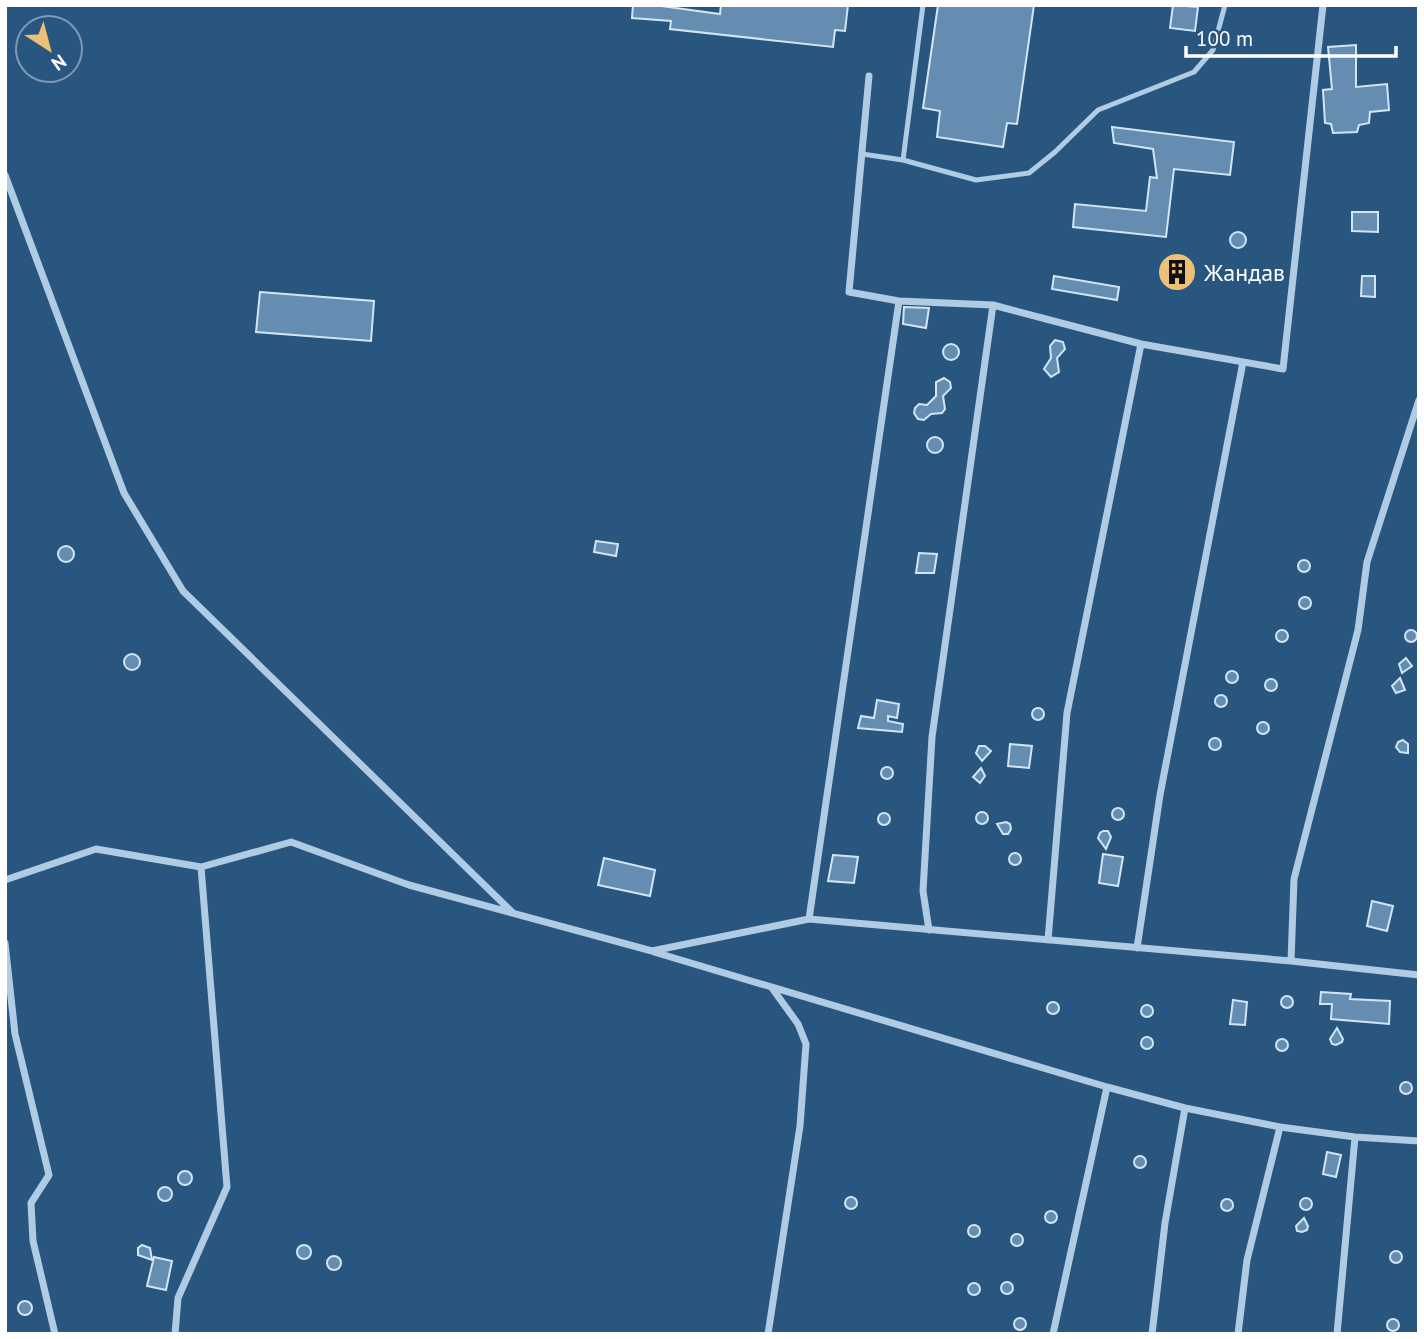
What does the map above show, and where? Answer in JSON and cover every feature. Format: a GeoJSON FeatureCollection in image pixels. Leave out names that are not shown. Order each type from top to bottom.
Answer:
{"type":"FeatureCollection","features":[{"type":"Feature","properties":{"kind":"street"},"geometry":{"type":"LineString","coordinates":[[869,76],[849,292],[900,300],[993,305],[1141,344],[1283,369],[1323,5]]}},
{"type":"Feature","properties":{"kind":"street"},"geometry":{"type":"LineString","coordinates":[[5,176],[124,493],[183,591],[514,914]]}},
{"type":"Feature","properties":{"kind":"street"},"geometry":{"type":"LineString","coordinates":[[809,919],[900,300]]}},
{"type":"Feature","properties":{"kind":"street"},"geometry":{"type":"LineString","coordinates":[[929,930],[923,891],[933,737],[993,305]]}},
{"type":"Feature","properties":{"kind":"street"},"geometry":{"type":"LineString","coordinates":[[1048,940],[1068,713],[1141,344]]}},
{"type":"Feature","properties":{"kind":"street"},"geometry":{"type":"LineString","coordinates":[[1137,948],[1160,795],[1243,362]]}},
{"type":"Feature","properties":{"kind":"street"},"geometry":{"type":"LineString","coordinates":[[1292,961],[1294,879],[1358,630],[1367,562],[1419,400]]}},
{"type":"Feature","properties":{"kind":"street"},"geometry":{"type":"LineString","coordinates":[[5,880],[96,849],[201,867],[291,842],[409,885],[652,951],[1185,1108],[1280,1127],[1355,1137],[1419,1141]]}},
{"type":"Feature","properties":{"kind":"street"},"geometry":{"type":"LineString","coordinates":[[175,1334],[178,1297],[227,1187],[201,867]]}},
{"type":"Feature","properties":{"kind":"street"},"geometry":{"type":"LineString","coordinates":[[652,951],[809,919],[1292,961],[1419,975]]}},
{"type":"Feature","properties":{"kind":"street"},"geometry":{"type":"LineString","coordinates":[[5,943],[15,1034],[49,1175],[32,1203],[33,1241],[55,1334]]}},
{"type":"Feature","properties":{"kind":"street"},"geometry":{"type":"LineString","coordinates":[[768,1334],[800,1126],[806,1044],[799,1024],[772,987]]}},
{"type":"Feature","properties":{"kind":"street"},"geometry":{"type":"LineString","coordinates":[[1053,1334],[1107,1087]]}},
{"type":"Feature","properties":{"kind":"street"},"geometry":{"type":"LineString","coordinates":[[1152,1334],[1165,1223],[1185,1108]]}},
{"type":"Feature","properties":{"kind":"street"},"geometry":{"type":"LineString","coordinates":[[1238,1334],[1247,1260],[1280,1127]]}},
{"type":"Feature","properties":{"kind":"street"},"geometry":{"type":"LineString","coordinates":[[1338,1334],[1355,1137]]}},
{"type":"Feature","properties":{"kind":"lane"},"geometry":{"type":"LineString","coordinates":[[903,160],[923,5]]}},
{"type":"Feature","properties":{"kind":"lane"},"geometry":{"type":"LineString","coordinates":[[862,154],[903,160],[976,180],[1029,173],[1098,110],[1194,72],[1213,50],[1225,5]]}},
{"type":"Feature","properties":{"kind":"building"},"geometry":{"type":"Polygon","coordinates":[[[633,5],[654,5],[720,14],[721,5],[848,5],[845,31],[835,30],[833,47],[670,29],[671,21],[632,18],[633,5]]]}},
{"type":"Feature","properties":{"kind":"building"},"geometry":{"type":"Polygon","coordinates":[[[938,5],[1034,5],[1017,124],[1007,123],[1003,147],[937,137],[940,111],[923,108],[938,5]]]}},
{"type":"Feature","properties":{"kind":"building"},"geometry":{"type":"Polygon","coordinates":[[[1173,5],[1198,7],[1195,31],[1170,28],[1173,5]]]}},
{"type":"Feature","properties":{"kind":"building"},"geometry":{"type":"Polygon","coordinates":[[[1356,45],[1356,87],[1387,84],[1389,110],[1370,112],[1369,123],[1359,125],[1357,132],[1333,133],[1331,124],[1325,123],[1323,90],[1332,89],[1328,47],[1356,45]]]}},
{"type":"Feature","properties":{"kind":"building"},"geometry":{"type":"Polygon","coordinates":[[[1112,127],[1234,142],[1230,175],[1174,169],[1166,237],[1073,227],[1075,204],[1146,211],[1150,177],[1157,178],[1153,149],[1114,143],[1112,127]]]}},
{"type":"Feature","properties":{"kind":"building"},"geometry":{"type":"Polygon","coordinates":[[[1352,212],[1378,212],[1378,232],[1352,231],[1352,212]]]}},
{"type":"Feature","properties":{"kind":"building"},"geometry":{"type":"Polygon","coordinates":[[[1238,232],[1244,234],[1244,246],[1238,248],[1232,246],[1230,240],[1232,234],[1238,232]]]}},
{"type":"Feature","properties":{"kind":"building","name":"Жандав"},"geometry":{"type":"Polygon","coordinates":[[[1165,260],[1192,266],[1190,285],[1161,278],[1165,260]]]}},
{"type":"Feature","properties":{"kind":"building"},"geometry":{"type":"Polygon","coordinates":[[[1054,276],[1119,287],[1117,300],[1052,289],[1054,276]]]}},
{"type":"Feature","properties":{"kind":"building"},"geometry":{"type":"Polygon","coordinates":[[[1362,276],[1375,276],[1375,297],[1361,296],[1362,276]]]}},
{"type":"Feature","properties":{"kind":"building"},"geometry":{"type":"Polygon","coordinates":[[[260,292],[374,301],[371,341],[256,332],[260,292]]]}},
{"type":"Feature","properties":{"kind":"building"},"geometry":{"type":"Polygon","coordinates":[[[904,307],[929,308],[926,328],[903,324],[904,307]]]}},
{"type":"Feature","properties":{"kind":"building"},"geometry":{"type":"Polygon","coordinates":[[[1055,340],[1063,342],[1065,349],[1057,358],[1059,372],[1051,377],[1044,369],[1051,358],[1050,346],[1055,340]]]}},
{"type":"Feature","properties":{"kind":"building"},"geometry":{"type":"Polygon","coordinates":[[[951,344],[957,346],[957,358],[951,360],[945,358],[943,352],[945,346],[951,344]]]}},
{"type":"Feature","properties":{"kind":"building"},"geometry":{"type":"Polygon","coordinates":[[[944,378],[950,382],[951,388],[943,396],[945,409],[942,413],[931,414],[924,420],[918,419],[914,413],[915,408],[919,404],[927,405],[936,396],[936,382],[944,378]]]}},
{"type":"Feature","properties":{"kind":"building"},"geometry":{"type":"Polygon","coordinates":[[[935,437],[941,439],[941,451],[935,453],[929,451],[927,445],[929,439],[935,437]]]}},
{"type":"Feature","properties":{"kind":"building"},"geometry":{"type":"Polygon","coordinates":[[[596,541],[618,544],[616,556],[594,552],[596,541]]]}},
{"type":"Feature","properties":{"kind":"building"},"geometry":{"type":"Polygon","coordinates":[[[66,546],[72,548],[72,560],[66,562],[60,560],[58,554],[60,548],[66,546]]]}},
{"type":"Feature","properties":{"kind":"building"},"geometry":{"type":"Polygon","coordinates":[[[919,553],[937,554],[934,573],[916,573],[919,553]]]}},
{"type":"Feature","properties":{"kind":"building"},"geometry":{"type":"Polygon","coordinates":[[[1304,560],[1310,566],[1304,572],[1298,566],[1304,560]]]}},
{"type":"Feature","properties":{"kind":"building"},"geometry":{"type":"Polygon","coordinates":[[[1305,597],[1311,603],[1305,609],[1299,603],[1305,597]]]}},
{"type":"Feature","properties":{"kind":"building"},"geometry":{"type":"Polygon","coordinates":[[[1282,630],[1288,636],[1282,642],[1276,636],[1282,630]]]}},
{"type":"Feature","properties":{"kind":"building"},"geometry":{"type":"Polygon","coordinates":[[[1411,630],[1417,636],[1411,642],[1405,636],[1411,630]]]}},
{"type":"Feature","properties":{"kind":"building"},"geometry":{"type":"Polygon","coordinates":[[[132,654],[138,656],[138,668],[132,670],[126,668],[124,662],[126,656],[132,654]]]}},
{"type":"Feature","properties":{"kind":"building"},"geometry":{"type":"Polygon","coordinates":[[[1406,658],[1412,666],[1402,673],[1399,664],[1406,658]]]}},
{"type":"Feature","properties":{"kind":"building"},"geometry":{"type":"Polygon","coordinates":[[[1232,671],[1238,677],[1232,683],[1226,677],[1232,671]]]}},
{"type":"Feature","properties":{"kind":"building"},"geometry":{"type":"Polygon","coordinates":[[[1400,678],[1405,690],[1396,693],[1392,686],[1400,678]]]}},
{"type":"Feature","properties":{"kind":"building"},"geometry":{"type":"Polygon","coordinates":[[[1271,679],[1277,685],[1271,691],[1265,685],[1271,679]]]}},
{"type":"Feature","properties":{"kind":"building"},"geometry":{"type":"Polygon","coordinates":[[[1221,695],[1227,701],[1221,707],[1215,701],[1221,695]]]}},
{"type":"Feature","properties":{"kind":"building"},"geometry":{"type":"Polygon","coordinates":[[[877,700],[899,704],[897,718],[888,716],[888,721],[903,724],[902,732],[858,728],[861,716],[874,718],[877,700]]]}},
{"type":"Feature","properties":{"kind":"building"},"geometry":{"type":"Polygon","coordinates":[[[1038,708],[1044,714],[1038,720],[1032,714],[1038,708]]]}},
{"type":"Feature","properties":{"kind":"building"},"geometry":{"type":"Polygon","coordinates":[[[1263,722],[1269,728],[1263,734],[1257,728],[1263,722]]]}},
{"type":"Feature","properties":{"kind":"building"},"geometry":{"type":"Polygon","coordinates":[[[1215,738],[1221,744],[1215,750],[1209,744],[1215,738]]]}},
{"type":"Feature","properties":{"kind":"building"},"geometry":{"type":"Polygon","coordinates":[[[1403,740],[1408,744],[1408,753],[1400,752],[1396,747],[1398,742],[1403,740]]]}},
{"type":"Feature","properties":{"kind":"building"},"geometry":{"type":"Polygon","coordinates":[[[1010,744],[1032,746],[1029,768],[1008,766],[1010,744]]]}},
{"type":"Feature","properties":{"kind":"building"},"geometry":{"type":"Polygon","coordinates":[[[979,746],[985,746],[991,751],[982,761],[976,753],[979,746]]]}},
{"type":"Feature","properties":{"kind":"building"},"geometry":{"type":"Polygon","coordinates":[[[887,767],[893,773],[887,779],[881,773],[887,767]]]}},
{"type":"Feature","properties":{"kind":"building"},"geometry":{"type":"Polygon","coordinates":[[[981,768],[985,776],[980,783],[973,777],[981,768]]]}},
{"type":"Feature","properties":{"kind":"building"},"geometry":{"type":"Polygon","coordinates":[[[1118,808],[1124,814],[1118,820],[1112,814],[1118,808]]]}},
{"type":"Feature","properties":{"kind":"building"},"geometry":{"type":"Polygon","coordinates":[[[982,812],[988,818],[982,824],[976,818],[982,812]]]}},
{"type":"Feature","properties":{"kind":"building"},"geometry":{"type":"Polygon","coordinates":[[[884,813],[890,819],[884,825],[878,819],[884,813]]]}},
{"type":"Feature","properties":{"kind":"building"},"geometry":{"type":"Polygon","coordinates":[[[1006,822],[1011,829],[1008,834],[1003,834],[997,824],[1006,822]]]}},
{"type":"Feature","properties":{"kind":"building"},"geometry":{"type":"Polygon","coordinates":[[[1103,831],[1108,831],[1111,837],[1106,849],[1098,838],[1103,831]]]}},
{"type":"Feature","properties":{"kind":"building"},"geometry":{"type":"Polygon","coordinates":[[[1015,853],[1021,859],[1015,865],[1009,859],[1015,853]]]}},
{"type":"Feature","properties":{"kind":"building"},"geometry":{"type":"Polygon","coordinates":[[[1103,854],[1123,857],[1118,886],[1099,883],[1103,854]]]}},
{"type":"Feature","properties":{"kind":"building"},"geometry":{"type":"Polygon","coordinates":[[[833,855],[858,857],[854,883],[828,881],[833,855]]]}},
{"type":"Feature","properties":{"kind":"building"},"geometry":{"type":"Polygon","coordinates":[[[604,858],[655,870],[650,896],[598,885],[604,858]]]}},
{"type":"Feature","properties":{"kind":"building"},"geometry":{"type":"Polygon","coordinates":[[[1372,901],[1393,906],[1387,931],[1367,926],[1372,901]]]}},
{"type":"Feature","properties":{"kind":"building"},"geometry":{"type":"Polygon","coordinates":[[[1321,992],[1351,994],[1350,999],[1390,1001],[1389,1024],[1331,1019],[1332,1004],[1320,1004],[1321,992]]]}},
{"type":"Feature","properties":{"kind":"building"},"geometry":{"type":"Polygon","coordinates":[[[1287,996],[1293,1002],[1287,1008],[1281,1002],[1287,996]]]}},
{"type":"Feature","properties":{"kind":"building"},"geometry":{"type":"Polygon","coordinates":[[[1233,1000],[1247,1002],[1245,1025],[1230,1024],[1233,1000]]]}},
{"type":"Feature","properties":{"kind":"building"},"geometry":{"type":"Polygon","coordinates":[[[1053,1002],[1059,1008],[1053,1014],[1047,1008],[1053,1002]]]}},
{"type":"Feature","properties":{"kind":"building"},"geometry":{"type":"Polygon","coordinates":[[[1147,1005],[1153,1011],[1147,1017],[1141,1011],[1147,1005]]]}},
{"type":"Feature","properties":{"kind":"building"},"geometry":{"type":"Polygon","coordinates":[[[1337,1028],[1343,1039],[1336,1045],[1332,1044],[1330,1039],[1337,1028]]]}},
{"type":"Feature","properties":{"kind":"building"},"geometry":{"type":"Polygon","coordinates":[[[1147,1037],[1153,1043],[1147,1049],[1141,1043],[1147,1037]]]}},
{"type":"Feature","properties":{"kind":"building"},"geometry":{"type":"Polygon","coordinates":[[[1282,1039],[1288,1045],[1282,1051],[1276,1045],[1282,1039]]]}},
{"type":"Feature","properties":{"kind":"building"},"geometry":{"type":"Polygon","coordinates":[[[1406,1082],[1412,1088],[1406,1094],[1400,1088],[1406,1082]]]}},
{"type":"Feature","properties":{"kind":"building"},"geometry":{"type":"Polygon","coordinates":[[[1327,1152],[1341,1155],[1336,1177],[1323,1174],[1327,1152]]]}},
{"type":"Feature","properties":{"kind":"building"},"geometry":{"type":"Polygon","coordinates":[[[1140,1156],[1146,1162],[1140,1168],[1134,1162],[1140,1156]]]}},
{"type":"Feature","properties":{"kind":"building"},"geometry":{"type":"Polygon","coordinates":[[[185,1171],[190,1173],[190,1183],[185,1185],[180,1183],[178,1178],[180,1173],[185,1171]]]}},
{"type":"Feature","properties":{"kind":"building"},"geometry":{"type":"Polygon","coordinates":[[[165,1187],[170,1189],[170,1199],[165,1201],[160,1199],[158,1194],[160,1189],[165,1187]]]}},
{"type":"Feature","properties":{"kind":"building"},"geometry":{"type":"Polygon","coordinates":[[[851,1197],[857,1203],[851,1209],[845,1203],[851,1197]]]}},
{"type":"Feature","properties":{"kind":"building"},"geometry":{"type":"Polygon","coordinates":[[[1306,1198],[1312,1204],[1306,1210],[1300,1204],[1306,1198]]]}},
{"type":"Feature","properties":{"kind":"building"},"geometry":{"type":"Polygon","coordinates":[[[1227,1199],[1233,1205],[1227,1211],[1221,1205],[1227,1199]]]}},
{"type":"Feature","properties":{"kind":"building"},"geometry":{"type":"Polygon","coordinates":[[[1051,1211],[1057,1217],[1051,1223],[1045,1217],[1051,1211]]]}},
{"type":"Feature","properties":{"kind":"building"},"geometry":{"type":"Polygon","coordinates":[[[1304,1218],[1307,1230],[1297,1231],[1296,1226],[1304,1218]]]}},
{"type":"Feature","properties":{"kind":"building"},"geometry":{"type":"Polygon","coordinates":[[[974,1225],[980,1231],[974,1237],[968,1231],[974,1225]]]}},
{"type":"Feature","properties":{"kind":"building"},"geometry":{"type":"Polygon","coordinates":[[[1017,1234],[1023,1240],[1017,1246],[1011,1240],[1017,1234]]]}},
{"type":"Feature","properties":{"kind":"building"},"geometry":{"type":"Polygon","coordinates":[[[142,1245],[150,1248],[152,1260],[138,1255],[138,1248],[142,1245]]]}},
{"type":"Feature","properties":{"kind":"building"},"geometry":{"type":"Polygon","coordinates":[[[304,1245],[309,1247],[309,1257],[304,1259],[299,1257],[297,1252],[299,1247],[304,1245]]]}},
{"type":"Feature","properties":{"kind":"building"},"geometry":{"type":"Polygon","coordinates":[[[1396,1251],[1402,1257],[1396,1263],[1390,1257],[1396,1251]]]}},
{"type":"Feature","properties":{"kind":"building"},"geometry":{"type":"Polygon","coordinates":[[[334,1256],[339,1258],[339,1268],[334,1270],[329,1268],[327,1263],[329,1258],[334,1256]]]}},
{"type":"Feature","properties":{"kind":"building"},"geometry":{"type":"Polygon","coordinates":[[[154,1257],[172,1261],[166,1290],[147,1286],[154,1257]]]}},
{"type":"Feature","properties":{"kind":"building"},"geometry":{"type":"Polygon","coordinates":[[[1007,1282],[1013,1288],[1007,1294],[1001,1288],[1007,1282]]]}},
{"type":"Feature","properties":{"kind":"building"},"geometry":{"type":"Polygon","coordinates":[[[974,1283],[980,1289],[974,1295],[968,1289],[974,1283]]]}},
{"type":"Feature","properties":{"kind":"building"},"geometry":{"type":"Polygon","coordinates":[[[25,1301],[30,1303],[30,1313],[25,1315],[20,1313],[18,1308],[20,1303],[25,1301]]]}},
{"type":"Feature","properties":{"kind":"building"},"geometry":{"type":"Polygon","coordinates":[[[1020,1318],[1026,1324],[1020,1330],[1014,1324],[1020,1318]]]}},
{"type":"Feature","properties":{"kind":"building"},"geometry":{"type":"Polygon","coordinates":[[[1393,1319],[1399,1325],[1393,1331],[1387,1325],[1393,1319]]]}},
{"type":"Feature","properties":{"kind":"place","name":"Жандав"},"geometry":{"type":"Point","coordinates":[1177,272]}}]}
